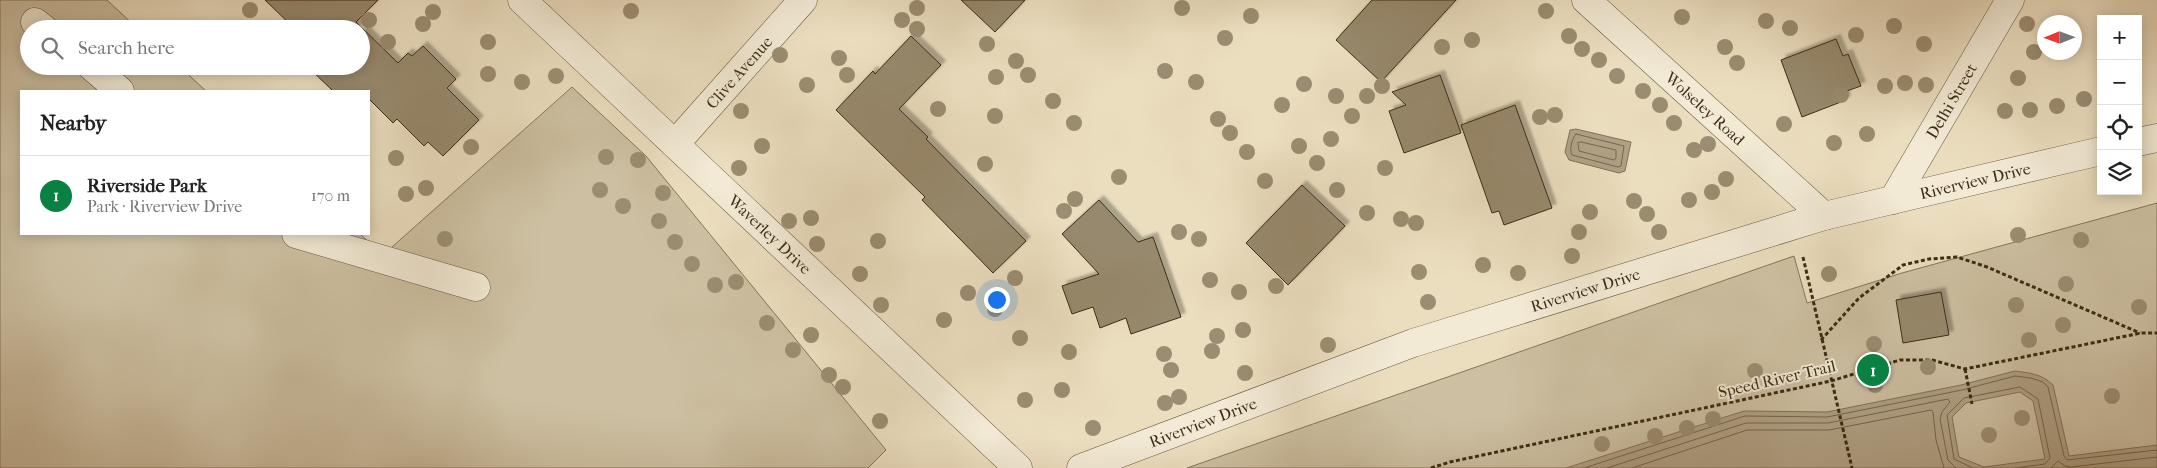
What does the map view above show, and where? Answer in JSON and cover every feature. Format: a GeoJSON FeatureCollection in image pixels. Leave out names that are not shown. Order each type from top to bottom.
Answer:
{"type":"FeatureCollection","features":[{"type":"Feature","properties":{"kind":"street","name":"Waverley Drive"},"geometry":{"type":"LineString","coordinates":[[522,0],[1018,468]]}},
{"type":"Feature","properties":{"kind":"street","name":"Clive Avenue"},"geometry":{"type":"LineString","coordinates":[[675,144],[803,0]]}},
{"type":"Feature","properties":{"kind":"street","name":"Wolseley Road"},"geometry":{"type":"LineString","coordinates":[[1586,0],[1824,216]]}},
{"type":"Feature","properties":{"kind":"street","name":"Delhi Street"},"geometry":{"type":"LineString","coordinates":[[1893,200],[2010,0]]}},
{"type":"Feature","properties":{"kind":"street"},"geometry":{"type":"LineString","coordinates":[[101,75],[119,90]]}},
{"type":"Feature","properties":{"kind":"street"},"geometry":{"type":"LineString","coordinates":[[2142,141],[2157,138]]}},
{"type":"Feature","properties":{"kind":"street","name":"Riverview Drive"},"geometry":{"type":"LineString","coordinates":[[1081,468],[1413,344],[1797,226],[1824,216],[2097,152]]}},
{"type":"Feature","properties":{"kind":"street"},"geometry":{"type":"LineString","coordinates":[[299,235],[476,287]]}},
{"type":"Feature","properties":{"kind":"path"},"geometry":{"type":"LineString","coordinates":[[1797,226],[1821,340],[1852,468]]}},
{"type":"Feature","properties":{"kind":"path"},"geometry":{"type":"LineString","coordinates":[[1821,340],[1859,298],[1903,266],[1929,259],[1957,257],[1987,267],[2141,333]]}},
{"type":"Feature","properties":{"kind":"path","name":"Speed River Trail"},"geometry":{"type":"LineString","coordinates":[[1432,468],[1450,462],[1831,381],[1900,360],[1932,360],[1965,369],[2141,333],[2157,333]]}},
{"type":"Feature","properties":{"kind":"path"},"geometry":{"type":"LineString","coordinates":[[1965,369],[1972,404]]}},
{"type":"Feature","properties":{"kind":"shaded area"},"geometry":{"type":"Polygon","coordinates":[[[0,0],[107,0],[128,20],[20,20],[20,75],[189,75],[205,90],[20,90],[20,235],[361,235],[383,255],[572,87],[646,156],[886,450],[868,468],[0,468],[0,0]]]}},
{"type":"Feature","properties":{"kind":"shaded area"},"geometry":{"type":"Polygon","coordinates":[[[2157,203],[2157,468],[1187,468],[1794,256],[1807,303],[1902,273],[2157,203]]]}},
{"type":"Feature","properties":{"kind":"water"},"geometry":{"type":"Polygon","coordinates":[[[1576,129],[1631,142],[1625,171],[1619,173],[1569,160],[1565,152],[1570,130],[1576,129]]]}},
{"type":"Feature","properties":{"kind":"water"},"geometry":{"type":"Polygon","coordinates":[[[2015,371],[2040,376],[2053,385],[2069,456],[2157,445],[2157,468],[1566,468],[1744,411],[1827,412],[1961,385],[2015,371]],[[2020,392],[1966,403],[1952,417],[1959,457],[1984,467],[2045,459],[2033,401],[2020,392]]]}},
{"type":"Feature","properties":{"kind":"building"},"geometry":{"type":"Polygon","coordinates":[[[265,0],[378,0],[358,20],[286,20],[265,0]]]}},
{"type":"Feature","properties":{"kind":"building"},"geometry":{"type":"Polygon","coordinates":[[[961,0],[1025,0],[995,32],[961,0]]]}},
{"type":"Feature","properties":{"kind":"building"},"geometry":{"type":"Polygon","coordinates":[[[1372,0],[1456,0],[1381,82],[1336,40],[1372,0]]]}},
{"type":"Feature","properties":{"kind":"building"},"geometry":{"type":"Polygon","coordinates":[[[370,36],[398,63],[408,53],[412,56],[423,46],[456,79],[447,88],[479,120],[443,156],[428,142],[424,146],[397,119],[393,123],[370,100],[370,90],[332,90],[316,75],[370,75],[370,36]]]}},
{"type":"Feature","properties":{"kind":"building"},"geometry":{"type":"Polygon","coordinates":[[[911,36],[941,65],[899,109],[1026,241],[993,273],[922,200],[925,197],[836,110],[873,71],[875,74],[911,36]]]}},
{"type":"Feature","properties":{"kind":"building"},"geometry":{"type":"Polygon","coordinates":[[[1836,39],[1843,56],[1848,54],[1861,86],[1844,92],[1846,100],[1802,117],[1781,60],[1836,39]]]}},
{"type":"Feature","properties":{"kind":"building"},"geometry":{"type":"Polygon","coordinates":[[[1440,75],[1461,133],[1404,153],[1389,111],[1406,105],[1392,92],[1440,75]]]}},
{"type":"Feature","properties":{"kind":"building"},"geometry":{"type":"Polygon","coordinates":[[[1515,105],[1552,208],[1504,225],[1499,211],[1492,213],[1461,125],[1515,105]]]}},
{"type":"Feature","properties":{"kind":"building"},"geometry":{"type":"Polygon","coordinates":[[[1302,185],[1345,226],[1288,285],[1246,243],[1302,185]]]}},
{"type":"Feature","properties":{"kind":"building"},"geometry":{"type":"Polygon","coordinates":[[[1099,200],[1138,242],[1153,237],[1181,317],[1131,334],[1126,318],[1100,328],[1093,307],[1072,314],[1062,286],[1099,274],[1062,234],[1099,200]]]}},
{"type":"Feature","properties":{"kind":"building"},"geometry":{"type":"Polygon","coordinates":[[[1941,292],[1949,335],[1903,343],[1896,300],[1941,292]]]}},
{"type":"Feature","properties":{"kind":"place","name":"Riverside Park"},"geometry":{"type":"Point","coordinates":[1873,370]}}]}
